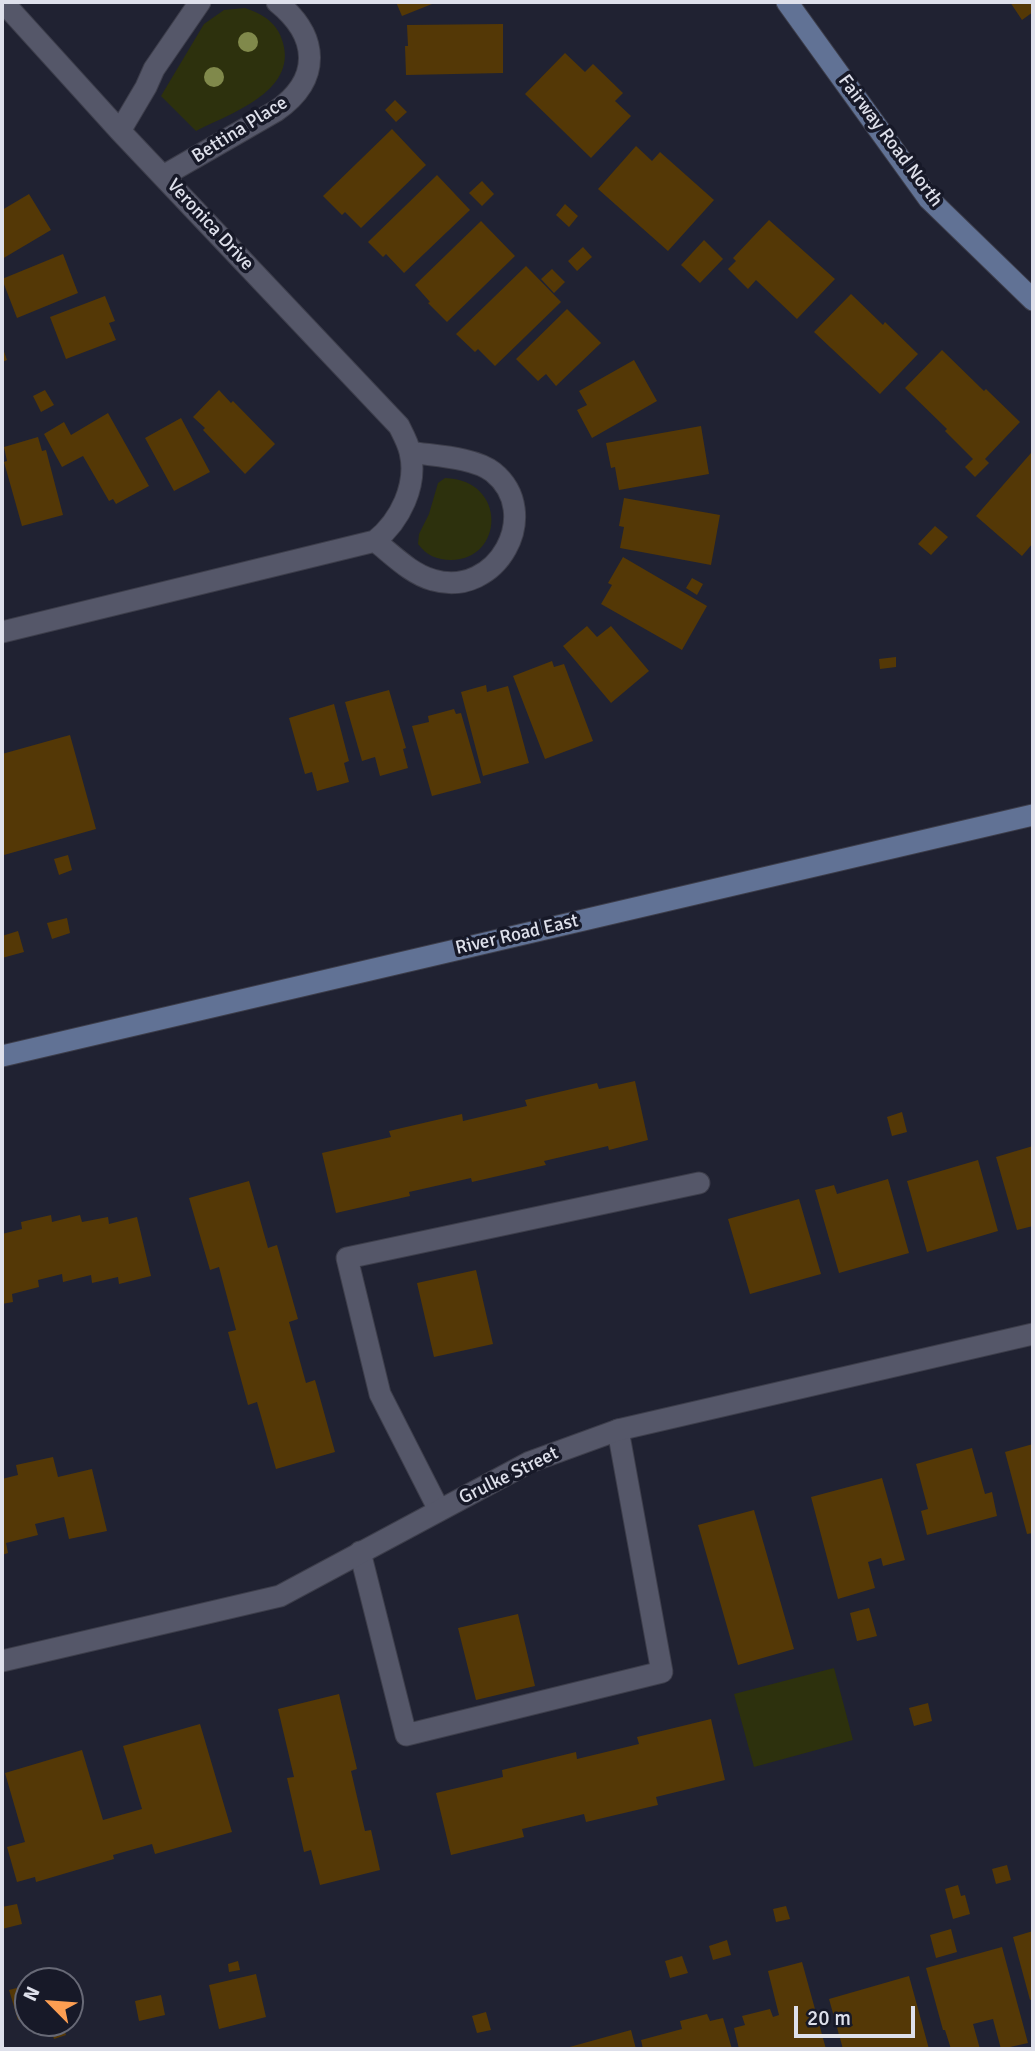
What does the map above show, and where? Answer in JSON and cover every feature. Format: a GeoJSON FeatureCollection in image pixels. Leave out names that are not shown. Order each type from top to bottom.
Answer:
{"type":"FeatureCollection","features":[{"type":"Feature","properties":{"kind":"street","name":"Veronica Drive"},"geometry":{"type":"LineString","coordinates":[[4,2],[121,131],[399,426],[410,452],[410,484],[405,502],[386,533],[375,541]]}},
{"type":"Feature","properties":{"kind":"street"},"geometry":{"type":"LineString","coordinates":[[121,131],[154,69],[200,2]]}},
{"type":"Feature","properties":{"kind":"street","name":"Bettina Place"},"geometry":{"type":"LineString","coordinates":[[163,176],[276,111],[294,96],[304,82],[311,59],[308,43],[294,18],[277,2]]}},
{"type":"Feature","properties":{"kind":"street","name":"Fairway Road North"},"geometry":{"type":"LineString","coordinates":[[787,2],[929,199],[1033,300]]}},
{"type":"Feature","properties":{"kind":"street"},"geometry":{"type":"LineString","coordinates":[[2,632],[375,541],[421,576],[451,584],[477,579],[498,561],[511,537],[515,512],[512,499],[494,473],[475,463],[410,452]]}},
{"type":"Feature","properties":{"kind":"street","name":"River Road East"},"geometry":{"type":"LineString","coordinates":[[2,1056],[1033,815]]}},
{"type":"Feature","properties":{"kind":"street"},"geometry":{"type":"LineString","coordinates":[[439,1510],[380,1394],[347,1258],[699,1183]]}},
{"type":"Feature","properties":{"kind":"street","name":"Grulke Street"},"geometry":{"type":"LineString","coordinates":[[2,1661],[280,1596],[530,1462],[618,1430],[1033,1334]]}},
{"type":"Feature","properties":{"kind":"street"},"geometry":{"type":"LineString","coordinates":[[360,1552],[405,1735],[662,1672],[618,1430]]}},
{"type":"Feature","properties":{"kind":"green space"},"geometry":{"type":"Polygon","coordinates":[[[245,8],[269,20],[281,36],[285,60],[280,75],[270,88],[242,109],[196,131],[161,96],[204,24],[224,10],[245,8]]]}},
{"type":"Feature","properties":{"kind":"green space"},"geometry":{"type":"Polygon","coordinates":[[[445,478],[466,482],[480,492],[489,505],[489,535],[481,547],[469,557],[441,559],[432,556],[418,544],[419,534],[429,514],[438,483],[445,478]]]}},
{"type":"Feature","properties":{"kind":"green space"},"geometry":{"type":"Polygon","coordinates":[[[834,1668],[853,1740],[754,1767],[734,1694],[834,1668]]]}},
{"type":"Feature","properties":{"kind":"building"},"geometry":{"type":"Polygon","coordinates":[[[396,2],[437,2],[402,16],[396,2]]]}},
{"type":"Feature","properties":{"kind":"building"},"geometry":{"type":"Polygon","coordinates":[[[1010,2],[1033,2],[1033,12],[1022,20],[1010,2]]]}},
{"type":"Feature","properties":{"kind":"building"},"geometry":{"type":"Polygon","coordinates":[[[503,24],[503,73],[406,75],[407,25],[503,24]]]}},
{"type":"Feature","properties":{"kind":"building"},"geometry":{"type":"Polygon","coordinates":[[[565,53],[585,72],[593,64],[623,93],[615,101],[631,116],[591,158],[525,94],[565,53]]]}},
{"type":"Feature","properties":{"kind":"building"},"geometry":{"type":"Polygon","coordinates":[[[395,100],[407,112],[396,122],[385,110],[395,100]]]}},
{"type":"Feature","properties":{"kind":"building"},"geometry":{"type":"Polygon","coordinates":[[[392,129],[426,165],[361,228],[345,212],[342,215],[323,196],[392,129]]]}},
{"type":"Feature","properties":{"kind":"building"},"geometry":{"type":"Polygon","coordinates":[[[636,146],[652,161],[660,152],[714,200],[668,251],[598,189],[636,146]]]}},
{"type":"Feature","properties":{"kind":"building"},"geometry":{"type":"Polygon","coordinates":[[[437,175],[470,210],[404,273],[386,254],[383,257],[368,242],[437,175]]]}},
{"type":"Feature","properties":{"kind":"building"},"geometry":{"type":"Polygon","coordinates":[[[482,181],[494,194],[482,206],[469,193],[482,181]]]}},
{"type":"Feature","properties":{"kind":"building"},"geometry":{"type":"Polygon","coordinates":[[[29,194],[51,230],[2,259],[2,210],[29,194]]]}},
{"type":"Feature","properties":{"kind":"building"},"geometry":{"type":"Polygon","coordinates":[[[565,204],[578,216],[569,227],[556,215],[565,204]]]}},
{"type":"Feature","properties":{"kind":"building"},"geometry":{"type":"Polygon","coordinates":[[[769,220],[835,279],[797,319],[756,280],[748,289],[728,269],[736,261],[733,258],[769,220]]]}},
{"type":"Feature","properties":{"kind":"building"},"geometry":{"type":"Polygon","coordinates":[[[481,221],[515,256],[447,322],[415,285],[481,221]]]}},
{"type":"Feature","properties":{"kind":"building"},"geometry":{"type":"Polygon","coordinates":[[[704,240],[723,259],[700,283],[681,265],[704,240]]]}},
{"type":"Feature","properties":{"kind":"building"},"geometry":{"type":"Polygon","coordinates":[[[583,247],[592,257],[577,271],[568,261],[583,247]]]}},
{"type":"Feature","properties":{"kind":"building"},"geometry":{"type":"Polygon","coordinates":[[[63,254],[78,293],[17,318],[2,279],[63,254]]]}},
{"type":"Feature","properties":{"kind":"building"},"geometry":{"type":"Polygon","coordinates":[[[526,266],[561,302],[495,366],[478,349],[475,352],[456,334],[526,266]]]}},
{"type":"Feature","properties":{"kind":"building"},"geometry":{"type":"Polygon","coordinates":[[[552,269],[565,282],[554,293],[541,279],[552,269]]]}},
{"type":"Feature","properties":{"kind":"building"},"geometry":{"type":"Polygon","coordinates":[[[851,294],[918,354],[880,394],[814,332],[851,294]]]}},
{"type":"Feature","properties":{"kind":"building"},"geometry":{"type":"Polygon","coordinates":[[[105,296],[115,321],[109,323],[116,340],[66,359],[50,317],[105,296]]]}},
{"type":"Feature","properties":{"kind":"building"},"geometry":{"type":"Polygon","coordinates":[[[567,309],[601,343],[556,386],[546,374],[538,381],[516,359],[567,309]]]}},
{"type":"Feature","properties":{"kind":"building"},"geometry":{"type":"Polygon","coordinates":[[[2,346],[7,360],[2,362],[2,346]]]}},
{"type":"Feature","properties":{"kind":"building"},"geometry":{"type":"Polygon","coordinates":[[[942,350],[1020,422],[985,459],[989,463],[975,477],[965,467],[973,459],[905,388],[942,350]]]}},
{"type":"Feature","properties":{"kind":"building"},"geometry":{"type":"Polygon","coordinates":[[[634,360],[657,401],[592,438],[577,410],[587,405],[579,391],[634,360]]]}},
{"type":"Feature","properties":{"kind":"building"},"geometry":{"type":"Polygon","coordinates":[[[45,390],[54,405],[41,412],[33,396],[45,390]]]}},
{"type":"Feature","properties":{"kind":"building"},"geometry":{"type":"Polygon","coordinates":[[[219,390],[275,444],[245,474],[193,417],[219,390]]]}},
{"type":"Feature","properties":{"kind":"building"},"geometry":{"type":"Polygon","coordinates":[[[108,413],[149,486],[116,504],[113,499],[109,501],[83,456],[62,467],[44,434],[64,422],[71,435],[108,413]]]}},
{"type":"Feature","properties":{"kind":"building"},"geometry":{"type":"Polygon","coordinates":[[[181,418],[210,472],[174,491],[145,438],[181,418]]]}},
{"type":"Feature","properties":{"kind":"building"},"geometry":{"type":"Polygon","coordinates":[[[701,426],[709,474],[619,490],[615,467],[611,468],[606,443],[701,426]]]}},
{"type":"Feature","properties":{"kind":"building"},"geometry":{"type":"Polygon","coordinates":[[[38,437],[42,451],[46,450],[63,515],[22,526],[4,462],[7,461],[4,447],[38,437]]]}},
{"type":"Feature","properties":{"kind":"building"},"geometry":{"type":"Polygon","coordinates":[[[1031,453],[1033,543],[1022,556],[976,516],[1031,453]]]}},
{"type":"Feature","properties":{"kind":"building"},"geometry":{"type":"Polygon","coordinates":[[[624,498],[720,515],[711,565],[620,548],[624,527],[619,526],[624,498]]]}},
{"type":"Feature","properties":{"kind":"building"},"geometry":{"type":"Polygon","coordinates":[[[935,526],[948,537],[931,555],[918,544],[935,526]]]}},
{"type":"Feature","properties":{"kind":"building"},"geometry":{"type":"Polygon","coordinates":[[[623,557],[707,606],[682,650],[601,604],[612,585],[608,583],[623,557]]]}},
{"type":"Feature","properties":{"kind":"building"},"geometry":{"type":"Polygon","coordinates":[[[692,578],[703,584],[697,595],[686,588],[692,578]]]}},
{"type":"Feature","properties":{"kind":"building"},"geometry":{"type":"Polygon","coordinates":[[[587,626],[597,637],[611,626],[649,671],[611,703],[563,646],[587,626]]]}},
{"type":"Feature","properties":{"kind":"building"},"geometry":{"type":"Polygon","coordinates":[[[896,657],[896,667],[880,669],[879,659],[896,657]]]}},
{"type":"Feature","properties":{"kind":"building"},"geometry":{"type":"Polygon","coordinates":[[[552,661],[554,667],[564,664],[593,741],[545,759],[513,676],[552,661]]]}},
{"type":"Feature","properties":{"kind":"building"},"geometry":{"type":"Polygon","coordinates":[[[486,685],[487,692],[508,686],[529,763],[483,776],[461,692],[486,685]]]}},
{"type":"Feature","properties":{"kind":"building"},"geometry":{"type":"Polygon","coordinates":[[[389,690],[406,748],[403,749],[408,768],[380,776],[375,757],[362,761],[345,702],[389,690]]]}},
{"type":"Feature","properties":{"kind":"building"},"geometry":{"type":"Polygon","coordinates":[[[334,704],[349,761],[344,763],[349,782],[317,791],[312,772],[305,774],[289,718],[334,704]]]}},
{"type":"Feature","properties":{"kind":"building"},"geometry":{"type":"Polygon","coordinates":[[[454,709],[456,714],[461,713],[481,783],[432,796],[412,726],[429,722],[428,716],[454,709]]]}},
{"type":"Feature","properties":{"kind":"building"},"geometry":{"type":"Polygon","coordinates":[[[70,735],[96,829],[4,855],[2,754],[70,735]]]}},
{"type":"Feature","properties":{"kind":"building"},"geometry":{"type":"Polygon","coordinates":[[[68,855],[72,870],[59,875],[54,859],[68,855]]]}},
{"type":"Feature","properties":{"kind":"building"},"geometry":{"type":"Polygon","coordinates":[[[67,918],[70,933],[52,939],[47,923],[67,918]]]}},
{"type":"Feature","properties":{"kind":"building"},"geometry":{"type":"Polygon","coordinates":[[[18,931],[24,952],[2,958],[2,936],[18,931]]]}},
{"type":"Feature","properties":{"kind":"building"},"geometry":{"type":"Polygon","coordinates":[[[635,1081],[648,1140],[544,1161],[546,1165],[472,1182],[471,1178],[409,1192],[410,1196],[336,1213],[322,1153],[391,1137],[389,1131],[462,1114],[463,1121],[527,1106],[525,1100],[597,1083],[599,1089],[635,1081]]]}},
{"type":"Feature","properties":{"kind":"building"},"geometry":{"type":"Polygon","coordinates":[[[902,1112],[907,1132],[892,1136],[887,1117],[902,1112]]]}},
{"type":"Feature","properties":{"kind":"building"},"geometry":{"type":"Polygon","coordinates":[[[1033,1146],[1033,1226],[1017,1230],[996,1157],[1033,1146]]]}},
{"type":"Feature","properties":{"kind":"building"},"geometry":{"type":"Polygon","coordinates":[[[978,1160],[998,1231],[927,1252],[907,1181],[978,1160]]]}},
{"type":"Feature","properties":{"kind":"building"},"geometry":{"type":"Polygon","coordinates":[[[888,1179],[909,1253],[839,1273],[815,1190],[834,1185],[837,1194],[888,1179]]]}},
{"type":"Feature","properties":{"kind":"building"},"geometry":{"type":"Polygon","coordinates":[[[249,1181],[268,1248],[277,1245],[298,1319],[289,1322],[306,1383],[315,1380],[335,1452],[276,1469],[257,1402],[248,1405],[228,1332],[236,1330],[219,1267],[210,1270],[189,1198],[249,1181]]]}},
{"type":"Feature","properties":{"kind":"building"},"geometry":{"type":"Polygon","coordinates":[[[799,1199],[821,1274],[750,1294],[728,1219],[799,1199]]]}},
{"type":"Feature","properties":{"kind":"building"},"geometry":{"type":"Polygon","coordinates":[[[51,1215],[52,1222],[80,1215],[82,1222],[108,1217],[109,1224],[137,1217],[151,1276],[119,1284],[118,1277],[92,1283],[91,1275],[63,1282],[62,1274],[38,1280],[39,1287],[12,1294],[13,1302],[2,1304],[2,1234],[22,1229],[21,1222],[51,1215]]]}},
{"type":"Feature","properties":{"kind":"building"},"geometry":{"type":"Polygon","coordinates":[[[476,1270],[493,1344],[434,1357],[417,1283],[476,1270]]]}},
{"type":"Feature","properties":{"kind":"building"},"geometry":{"type":"Polygon","coordinates":[[[1033,1444],[1033,1533],[1027,1534],[1005,1452],[1033,1444]]]}},
{"type":"Feature","properties":{"kind":"building"},"geometry":{"type":"Polygon","coordinates":[[[972,1448],[985,1494],[992,1492],[997,1516],[927,1535],[921,1511],[928,1509],[916,1464],[972,1448]]]}},
{"type":"Feature","properties":{"kind":"building"},"geometry":{"type":"Polygon","coordinates":[[[53,1457],[58,1477],[92,1469],[107,1531],[69,1539],[64,1517],[35,1524],[38,1535],[6,1543],[8,1553],[2,1555],[2,1479],[18,1475],[16,1465],[53,1457]]]}},
{"type":"Feature","properties":{"kind":"building"},"geometry":{"type":"Polygon","coordinates":[[[882,1478],[905,1560],[883,1566],[881,1558],[868,1562],[875,1588],[838,1599],[811,1497],[882,1478]]]}},
{"type":"Feature","properties":{"kind":"building"},"geometry":{"type":"Polygon","coordinates":[[[754,1510],[794,1649],[738,1665],[698,1525],[754,1510]]]}},
{"type":"Feature","properties":{"kind":"building"},"geometry":{"type":"Polygon","coordinates":[[[869,1608],[877,1636],[857,1641],[850,1613],[869,1608]]]}},
{"type":"Feature","properties":{"kind":"building"},"geometry":{"type":"Polygon","coordinates":[[[518,1614],[535,1686],[476,1700],[458,1628],[518,1614]]]}},
{"type":"Feature","properties":{"kind":"building"},"geometry":{"type":"Polygon","coordinates":[[[339,1694],[357,1769],[351,1771],[365,1831],[371,1830],[380,1870],[320,1885],[311,1850],[304,1852],[287,1778],[294,1777],[278,1709],[339,1694]]]}},
{"type":"Feature","properties":{"kind":"building"},"geometry":{"type":"Polygon","coordinates":[[[928,1703],[932,1721],[914,1726],[909,1708],[928,1703]]]}},
{"type":"Feature","properties":{"kind":"building"},"geometry":{"type":"Polygon","coordinates":[[[711,1719],[725,1780],[656,1797],[658,1805],[586,1822],[584,1814],[522,1829],[524,1837],[451,1855],[436,1793],[503,1777],[502,1770],[576,1752],[577,1759],[639,1744],[637,1737],[711,1719]]]}},
{"type":"Feature","properties":{"kind":"building"},"geometry":{"type":"Polygon","coordinates":[[[200,1724],[232,1832],[155,1854],[152,1844],[113,1855],[114,1859],[36,1882],[35,1877],[17,1882],[7,1847],[25,1842],[5,1773],[82,1750],[103,1820],[142,1809],[123,1746],[200,1724]]]}},
{"type":"Feature","properties":{"kind":"building"},"geometry":{"type":"Polygon","coordinates":[[[1007,1865],[1011,1880],[996,1884],[992,1869],[1007,1865]]]}},
{"type":"Feature","properties":{"kind":"building"},"geometry":{"type":"Polygon","coordinates":[[[958,1885],[961,1896],[965,1895],[970,1914],[953,1919],[945,1889],[958,1885]]]}},
{"type":"Feature","properties":{"kind":"building"},"geometry":{"type":"Polygon","coordinates":[[[17,1904],[22,1924],[2,1929],[2,1907],[17,1904]]]}},
{"type":"Feature","properties":{"kind":"building"},"geometry":{"type":"Polygon","coordinates":[[[786,1906],[790,1919],[776,1922],[773,1909],[786,1906]]]}},
{"type":"Feature","properties":{"kind":"building"},"geometry":{"type":"Polygon","coordinates":[[[951,1929],[957,1952],[936,1958],[930,1935],[951,1929]]]}},
{"type":"Feature","properties":{"kind":"building"},"geometry":{"type":"Polygon","coordinates":[[[1033,1931],[1033,1999],[1030,2000],[1013,1937],[1033,1931]]]}},
{"type":"Feature","properties":{"kind":"building"},"geometry":{"type":"Polygon","coordinates":[[[727,1940],[731,1955],[713,1960],[709,1946],[727,1940]]]}},
{"type":"Feature","properties":{"kind":"building"},"geometry":{"type":"Polygon","coordinates":[[[1002,1947],[1028,2043],[1001,2049],[993,2019],[973,2024],[980,2049],[951,2049],[926,1968],[1002,1947]]]}},
{"type":"Feature","properties":{"kind":"building"},"geometry":{"type":"Polygon","coordinates":[[[682,1956],[688,1973],[670,1978],[665,1961],[682,1956]]]}},
{"type":"Feature","properties":{"kind":"building"},"geometry":{"type":"Polygon","coordinates":[[[238,1961],[240,1970],[229,1972],[228,1964],[238,1961]]]}},
{"type":"Feature","properties":{"kind":"building"},"geometry":{"type":"Polygon","coordinates":[[[802,1962],[826,2049],[739,2049],[734,2028],[745,2025],[742,2016],[770,2009],[773,2017],[779,2015],[768,1971],[802,1962]]]}},
{"type":"Feature","properties":{"kind":"building"},"geometry":{"type":"Polygon","coordinates":[[[256,1974],[266,2017],[219,2029],[209,1985],[256,1974]]]}},
{"type":"Feature","properties":{"kind":"building"},"geometry":{"type":"Polygon","coordinates":[[[909,1976],[929,2049],[843,2049],[829,1999],[909,1976]]]}},
{"type":"Feature","properties":{"kind":"building"},"geometry":{"type":"Polygon","coordinates":[[[14,1989],[14,2007],[9,1990],[14,1989]]]}},
{"type":"Feature","properties":{"kind":"building"},"geometry":{"type":"Polygon","coordinates":[[[161,1995],[165,2015],[139,2021],[135,2001],[161,1995]]]}},
{"type":"Feature","properties":{"kind":"building"},"geometry":{"type":"Polygon","coordinates":[[[486,2012],[491,2030],[477,2033],[472,2016],[486,2012]]]}},
{"type":"Feature","properties":{"kind":"building"},"geometry":{"type":"Polygon","coordinates":[[[707,2014],[710,2021],[723,2018],[732,2049],[643,2049],[641,2040],[682,2029],[680,2021],[707,2014]]]}},
{"type":"Feature","properties":{"kind":"building"},"geometry":{"type":"Polygon","coordinates":[[[631,2030],[636,2049],[566,2049],[566,2048],[631,2030]]]}}]}
